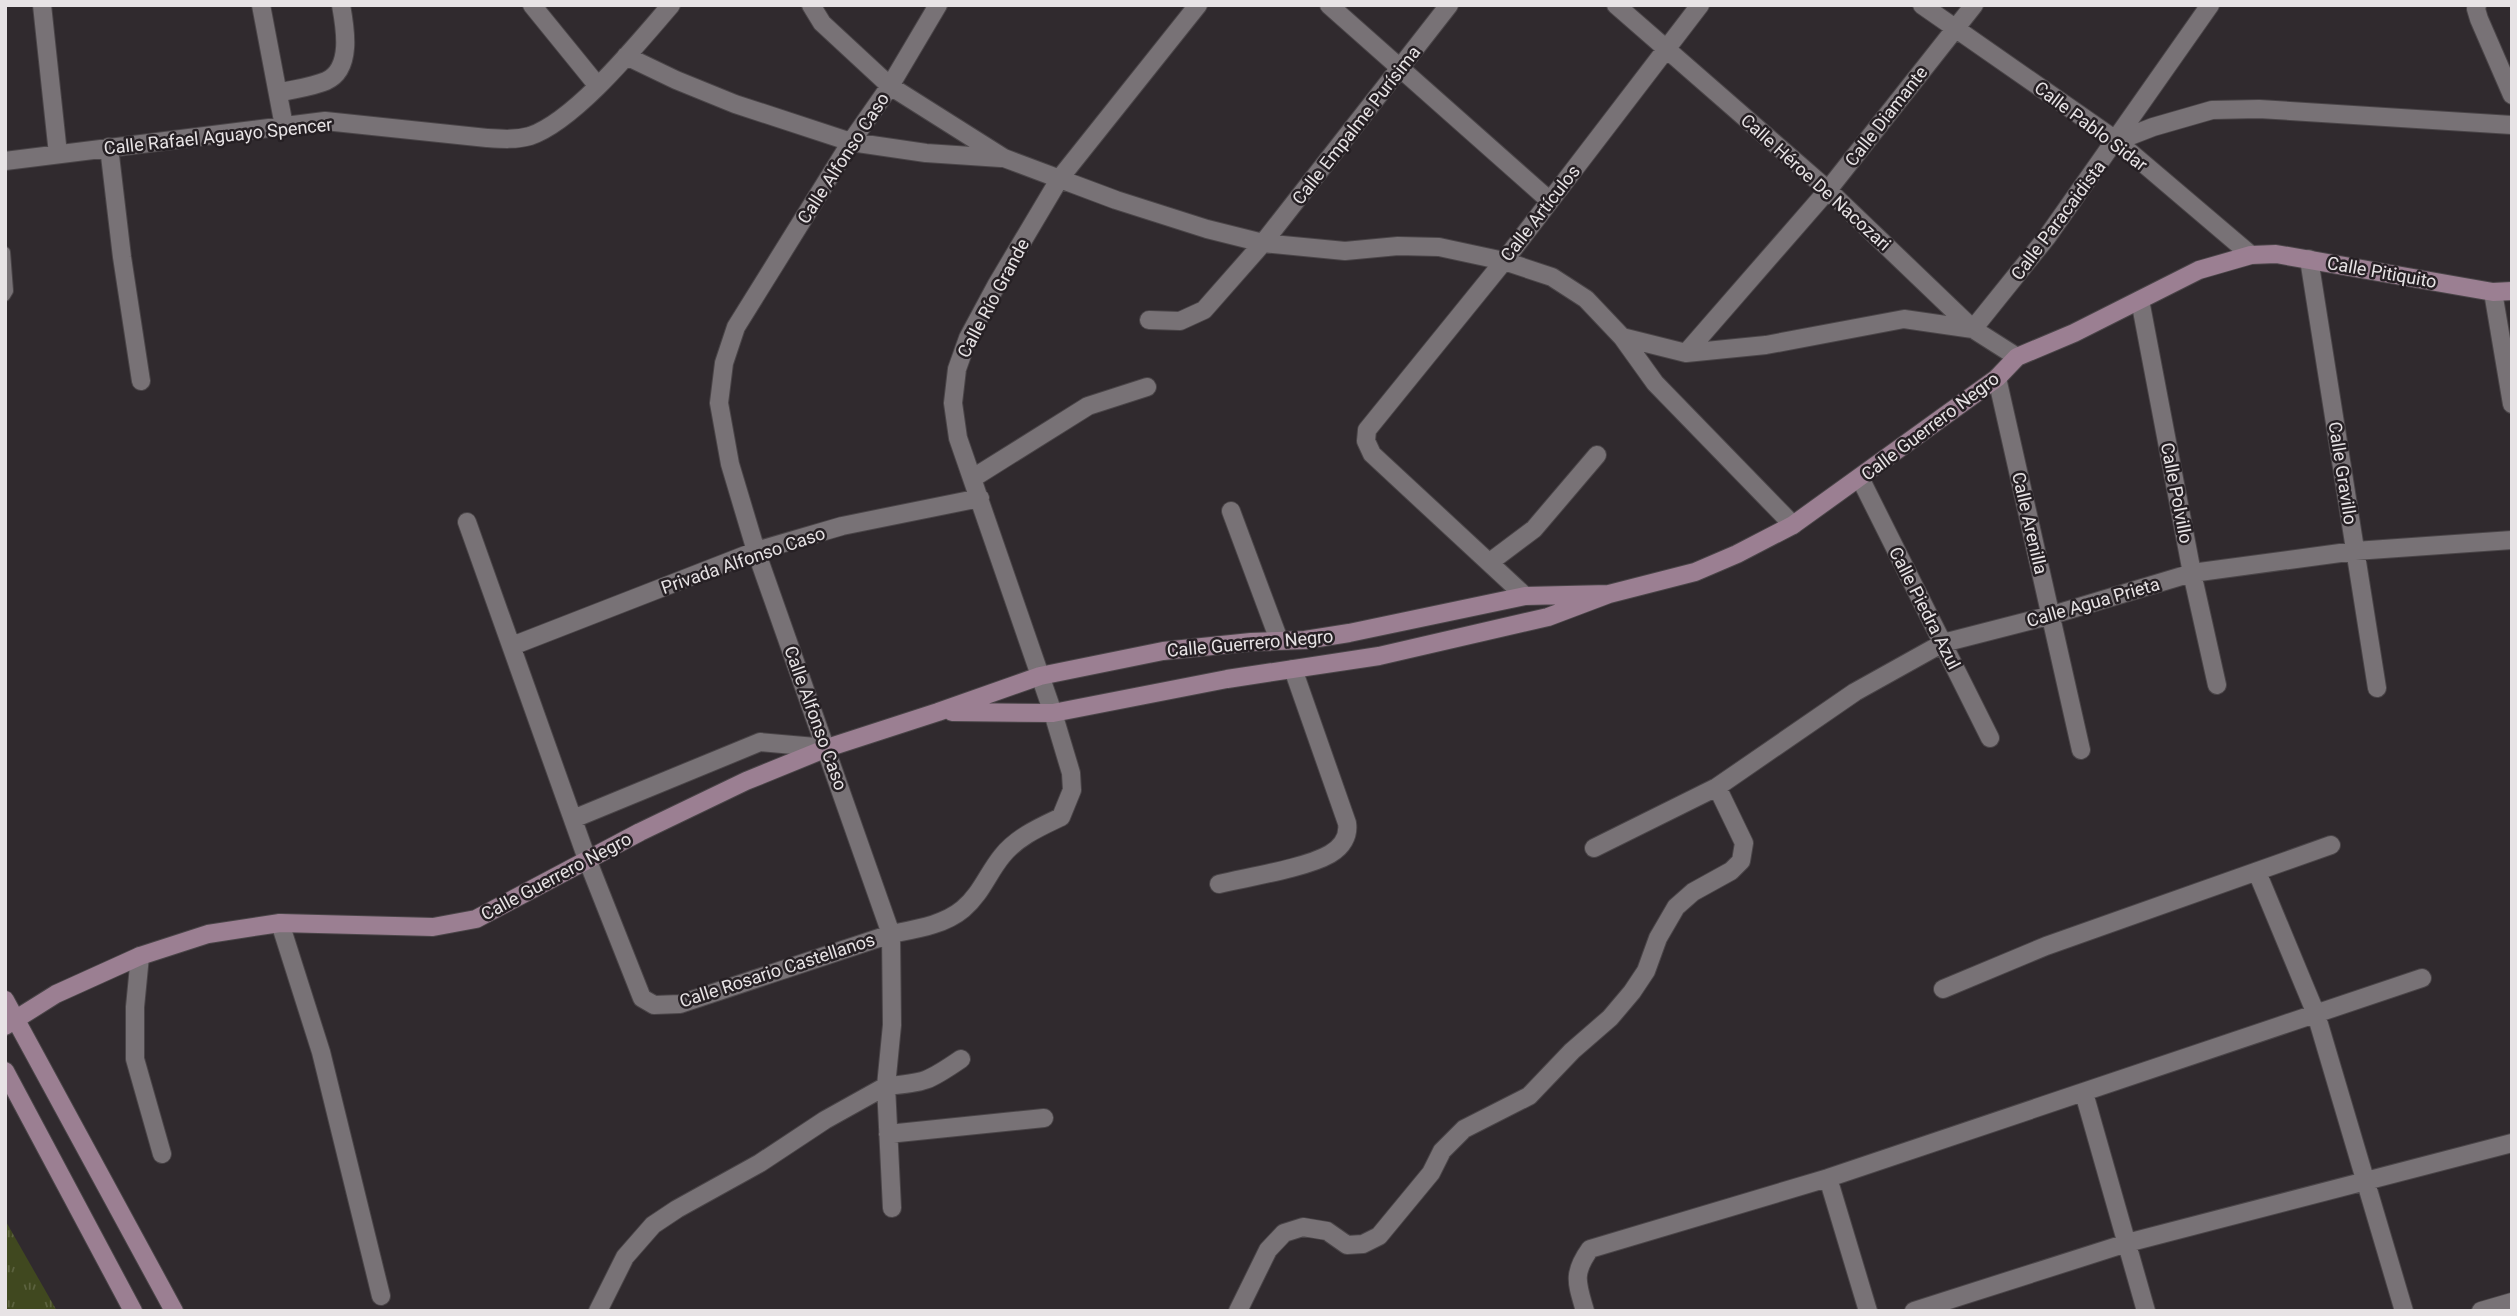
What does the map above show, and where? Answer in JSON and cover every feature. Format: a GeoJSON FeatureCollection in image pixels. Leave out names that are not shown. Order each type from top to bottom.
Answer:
{"type":"FeatureCollection","features":[{"type":"Feature","properties":{"kind":"street"},"geometry":{"type":"LineString","coordinates":[[42,5],[58,154]]}},
{"type":"Feature","properties":{"kind":"street"},"geometry":{"type":"LineString","coordinates":[[261,5],[285,125]]}},
{"type":"Feature","properties":{"kind":"street"},"geometry":{"type":"LineString","coordinates":[[278,93],[328,80],[337,72],[344,57],[341,5]]}},
{"type":"Feature","properties":{"kind":"street"},"geometry":{"type":"LineString","coordinates":[[532,5],[597,85]]}},
{"type":"Feature","properties":{"kind":"street"},"geometry":{"type":"LineString","coordinates":[[811,5],[822,23],[890,86],[1004,158],[1142,208],[1207,229],[1263,243],[1345,251],[1398,246],[1439,247],[1504,261],[1552,277],[1586,299],[1622,337],[1655,383],[1793,525]]}},
{"type":"Feature","properties":{"kind":"street","name":"Calle Alfonso Caso"},"geometry":{"type":"LineString","coordinates":[[892,1208],[886,1086],[892,1025],[891,934],[756,551],[730,464],[719,403],[724,363],[736,327],[851,142],[890,86],[938,5]]}},
{"type":"Feature","properties":{"kind":"street","name":"Calle Río Grande"},"geometry":{"type":"LineString","coordinates":[[1040,676],[958,438],[953,403],[957,369],[968,338],[1060,178],[1198,5]]}},
{"type":"Feature","properties":{"kind":"street"},"geometry":{"type":"LineString","coordinates":[[1329,5],[1550,201]]}},
{"type":"Feature","properties":{"kind":"street","name":"Calle Empalme Purísima"},"geometry":{"type":"LineString","coordinates":[[1149,320],[1180,321],[1204,310],[1263,243],[1449,5]]}},
{"type":"Feature","properties":{"kind":"street","name":"Calle Héroe De Nacozari"},"geometry":{"type":"LineString","coordinates":[[1616,5],[1828,190],[1973,329],[2017,357]]}},
{"type":"Feature","properties":{"kind":"street","name":"Calle Artículos"},"geometry":{"type":"LineString","coordinates":[[1490,562],[1372,454],[1366,441],[1367,430],[1504,261],[1700,5]]}},
{"type":"Feature","properties":{"kind":"street","name":"Calle Pablo Sidar"},"geometry":{"type":"LineString","coordinates":[[1922,5],[2117,141],[2251,256]]}},
{"type":"Feature","properties":{"kind":"street","name":"Calle Diamante"},"geometry":{"type":"LineString","coordinates":[[1686,353],[1828,190],[1974,5]]}},
{"type":"Feature","properties":{"kind":"street","name":"Calle Paracaidista"},"geometry":{"type":"LineString","coordinates":[[1973,329],[2047,237],[2210,5]]}},
{"type":"Feature","properties":{"kind":"street"},"geometry":{"type":"LineString","coordinates":[[2477,5],[2479,19],[2512,95]]}},
{"type":"Feature","properties":{"kind":"street","name":"Calle Rafael Aguayo Spencer"},"geometry":{"type":"LineString","coordinates":[[5,161],[325,121],[422,133],[510,139],[543,131],[564,117],[626,56],[662,9]]}},
{"type":"Feature","properties":{"kind":"street"},"geometry":{"type":"LineString","coordinates":[[626,56],[735,104],[851,142],[926,153],[1004,158]]}},
{"type":"Feature","properties":{"kind":"street"},"geometry":{"type":"LineString","coordinates":[[2117,141],[2153,127],[2212,110],[2259,109],[2512,125]]}},
{"type":"Feature","properties":{"kind":"street"},"geometry":{"type":"LineString","coordinates":[[109,147],[141,381]]}},
{"type":"Feature","properties":{"kind":"street","name":"Calle Pitiquito"},"geometry":{"type":"LineString","coordinates":[[2251,256],[2276,254],[2493,292],[2512,291]]}},
{"type":"Feature","properties":{"kind":"street","name":"Calle Guerrero Negro"},"geometry":{"type":"LineString","coordinates":[[938,712],[1053,713],[1227,679],[1379,656],[1548,617],[1609,594],[1695,572],[1793,525],[1997,378],[2017,357],[2074,334],[2199,270],[2251,256]]}},
{"type":"Feature","properties":{"kind":"street","name":"Calle Gravillo"},"geometry":{"type":"LineString","coordinates":[[2309,259],[2377,688]]}},
{"type":"Feature","properties":{"kind":"street"},"geometry":{"type":"LineString","coordinates":[[2493,292],[2512,404]]}},
{"type":"Feature","properties":{"kind":"street","name":"Calle Polvillo"},"geometry":{"type":"LineString","coordinates":[[2140,300],[2192,573],[2217,685]]}},
{"type":"Feature","properties":{"kind":"street"},"geometry":{"type":"LineString","coordinates":[[1622,337],[1686,353],[1766,345],[1904,318],[1973,329]]}},
{"type":"Feature","properties":{"kind":"street","name":"Calle Arenilla"},"geometry":{"type":"LineString","coordinates":[[1997,378],[2081,750]]}},
{"type":"Feature","properties":{"kind":"street"},"geometry":{"type":"LineString","coordinates":[[972,478],[1088,406],[1147,387]]}},
{"type":"Feature","properties":{"kind":"street"},"geometry":{"type":"LineString","coordinates":[[1525,596],[1490,562],[1534,528],[1597,455]]}},
{"type":"Feature","properties":{"kind":"street","name":"Calle Piedra Azul"},"geometry":{"type":"LineString","coordinates":[[1860,478],[1990,738]]}},
{"type":"Feature","properties":{"kind":"street","name":"Privada Alfonso Caso"},"geometry":{"type":"LineString","coordinates":[[512,646],[756,551],[842,526],[980,498]]}},
{"type":"Feature","properties":{"kind":"street"},"geometry":{"type":"LineString","coordinates":[[1231,511],[1279,640]]}},
{"type":"Feature","properties":{"kind":"street","name":"Calle Rosario Castellanos"},"geometry":{"type":"LineString","coordinates":[[467,522],[587,859],[634,982],[642,998],[654,1005],[680,1003],[891,934],[920,929],[962,910],[981,889],[1003,855],[1033,830],[1061,817],[1072,790],[1071,774],[1040,676]]}},
{"type":"Feature","properties":{"kind":"street","name":"Calle Agua Prieta"},"geometry":{"type":"LineString","coordinates":[[1594,848],[1717,787],[1854,692],[1943,643],[2052,615],[2192,573],[2355,551],[2512,540]]}},
{"type":"Feature","properties":{"kind":"street","name":"Calle Guerrero Negro"},"geometry":{"type":"LineString","coordinates":[[11,1023],[56,994],[140,956],[208,934],[280,923],[433,927],[476,919],[587,859],[746,781],[827,748],[1040,676],[1163,650],[1306,640],[1349,633],[1525,596],[1609,594]]}},
{"type":"Feature","properties":{"kind":"street"},"geometry":{"type":"LineString","coordinates":[[1219,884],[1330,854],[1349,833],[1293,669]]}},
{"type":"Feature","properties":{"kind":"street"},"geometry":{"type":"LineString","coordinates":[[573,819],[760,742],[827,748]]}},
{"type":"Feature","properties":{"kind":"street"},"geometry":{"type":"LineString","coordinates":[[1238,1311],[1268,1250],[1284,1233],[1303,1227],[1326,1231],[1347,1245],[1363,1244],[1379,1236],[1432,1173],[1442,1151],[1464,1129],[1529,1096],[1572,1051],[1610,1018],[1646,971],[1658,937],[1676,907],[1692,892],[1731,872],[1741,861],[1744,843],[1717,787]]}},
{"type":"Feature","properties":{"kind":"street"},"geometry":{"type":"LineString","coordinates":[[1943,989],[2046,946],[2331,845]]}},
{"type":"Feature","properties":{"kind":"street"},"geometry":{"type":"LineString","coordinates":[[2257,872],[2316,1014],[2404,1311]]}},
{"type":"Feature","properties":{"kind":"street"},"geometry":{"type":"LineString","coordinates":[[280,923],[321,1052],[381,1296]]}},
{"type":"Feature","properties":{"kind":"street"},"geometry":{"type":"LineString","coordinates":[[140,956],[135,1007],[135,1059],[163,1154]]}},
{"type":"Feature","properties":{"kind":"street"},"geometry":{"type":"LineString","coordinates":[[1585,1311],[1576,1277],[1581,1261],[1590,1249],[1828,1178],[2422,978]]}},
{"type":"Feature","properties":{"kind":"street"},"geometry":{"type":"LineString","coordinates":[[5,1000],[11,1023],[174,1311]]}},
{"type":"Feature","properties":{"kind":"street"},"geometry":{"type":"LineString","coordinates":[[598,1311],[625,1257],[653,1225],[886,1086],[933,1079],[961,1059]]}},
{"type":"Feature","properties":{"kind":"street"},"geometry":{"type":"LineString","coordinates":[[5,1071],[133,1311]]}},
{"type":"Feature","properties":{"kind":"street"},"geometry":{"type":"LineString","coordinates":[[2084,1093],[2146,1311]]}},
{"type":"Feature","properties":{"kind":"street"},"geometry":{"type":"LineString","coordinates":[[888,1134],[1044,1118]]}},
{"type":"Feature","properties":{"kind":"street"},"geometry":{"type":"LineString","coordinates":[[1914,1311],[2127,1243],[2512,1143]]}},
{"type":"Feature","properties":{"kind":"street"},"geometry":{"type":"LineString","coordinates":[[1828,1178],[1868,1311]]}},
{"type":"Feature","properties":{"kind":"street"},"geometry":{"type":"LineString","coordinates":[[2481,1311],[2512,1302]]}},
{"type":"Feature","properties":{"kind":"lane"},"geometry":{"type":"LineString","coordinates":[[5,251],[8,291],[5,296]]}},
{"type":"Feature","properties":{"kind":"green space"},"geometry":{"type":"Polygon","coordinates":[[[5,1220],[57,1311],[5,1311],[5,1220]]]}}]}
